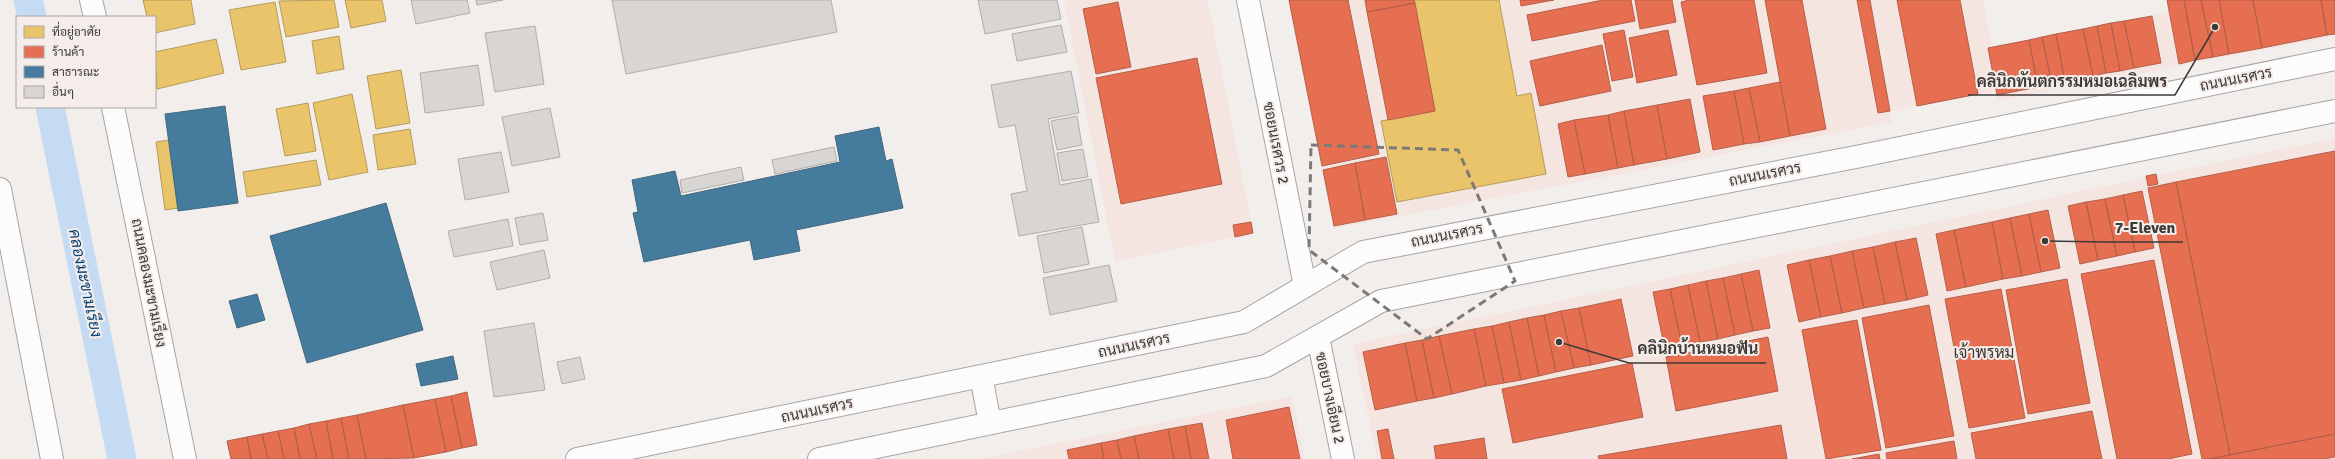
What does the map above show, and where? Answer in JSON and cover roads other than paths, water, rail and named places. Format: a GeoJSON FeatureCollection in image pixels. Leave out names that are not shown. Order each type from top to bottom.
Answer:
{"type":"FeatureCollection","features":[{"type":"Feature","properties":{"kind":"street"},"geometry":{"type":"LineString","coordinates":[[91,0],[95,16]]}},
{"type":"Feature","properties":{"kind":"street","name":"ซอยนเรศวร 2"},"geometry":{"type":"LineString","coordinates":[[1248,0],[1305,286]]}},
{"type":"Feature","properties":{"kind":"street","name":"ถนนนเรศวร"},"geometry":{"type":"LineString","coordinates":[[576,459],[1244,322],[1363,252],[1861,156],[2335,59]]}},
{"type":"Feature","properties":{"kind":"street","name":"ถนนคลองมะขามเรียง"},"geometry":{"type":"LineString","coordinates":[[113,108],[185,459]]}},
{"type":"Feature","properties":{"kind":"street"},"geometry":{"type":"LineString","coordinates":[[819,459],[1266,366],[1381,301],[2335,111]]}},
{"type":"Feature","properties":{"kind":"street"},"geometry":{"type":"LineString","coordinates":[[0,189],[52,459]]}},
{"type":"Feature","properties":{"kind":"street","name":"ซอยบางเอียน 2"},"geometry":{"type":"LineString","coordinates":[[1318,337],[1343,459]]}},
{"type":"Feature","properties":{"kind":"street"},"geometry":{"type":"LineString","coordinates":[[981,376],[990,423]]}},
{"type":"Feature","properties":{"kind":"waterway","name":"คลองมะขามเรียง"},"geometry":{"type":"LineString","coordinates":[[28,0],[32,16]]}},
{"type":"Feature","properties":{"kind":"waterway","name":"คลองมะขามเรียง"},"geometry":{"type":"LineString","coordinates":[[50,108],[122,459]]}},
{"type":"Feature","properties":{"kind":"place","name":"คลินิกทันตกรรมหมอเฉลิมพร"},"geometry":{"type":"Point","coordinates":[2215,27]}},
{"type":"Feature","properties":{"kind":"place","name":"7-Eleven"},"geometry":{"type":"Point","coordinates":[2045,241]}},
{"type":"Feature","properties":{"kind":"place","name":"คลินิกบ้านหมอฟัน"},"geometry":{"type":"Point","coordinates":[1559,342]}},
{"type":"Feature","properties":{"kind":"district","name":"เจ้าพรหม"},"geometry":{"type":"Point","coordinates":[1984,352]}}]}
